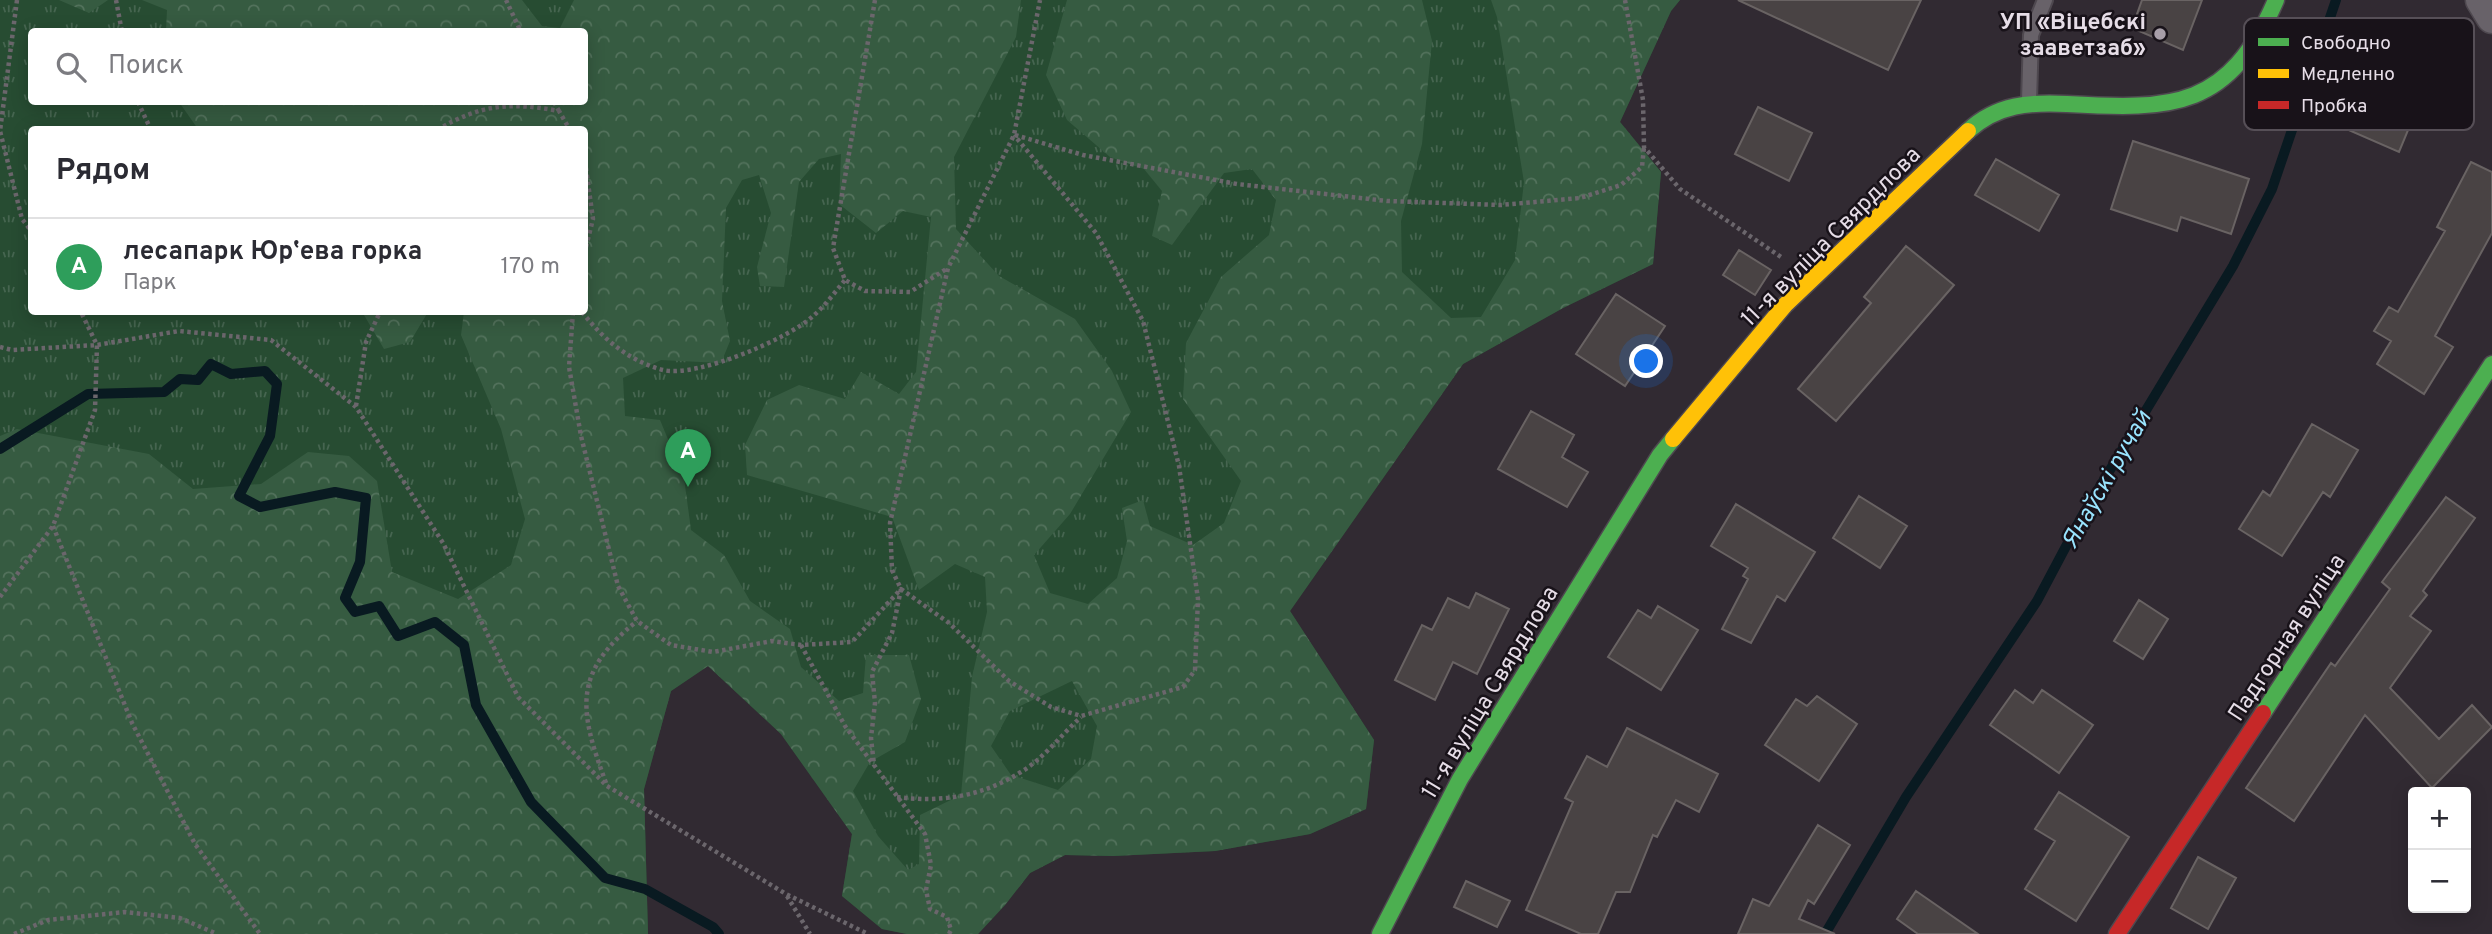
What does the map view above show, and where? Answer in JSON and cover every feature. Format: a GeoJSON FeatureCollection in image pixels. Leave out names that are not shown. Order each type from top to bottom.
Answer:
{"type":"FeatureCollection","features":[{"type":"Feature","properties":{"kind":"street","name":"11-я вуліца Свярдлова"},"geometry":{"type":"LineString","coordinates":[[2268,18],[2276,0]]}},
{"type":"Feature","properties":{"kind":"street"},"geometry":{"type":"LineString","coordinates":[[2481,0],[2492,18]]}},
{"type":"Feature","properties":{"kind":"street","name":"11-я вуліца Свярдлова"},"geometry":{"type":"LineString","coordinates":[[1380,934],[1460,779],[1660,455],[1786,305],[1982,118],[2029,102],[2138,108],[2192,98],[2223,79],[2244,54]]}},
{"type":"Feature","properties":{"kind":"street","name":"Падгорная вуліца"},"geometry":{"type":"LineString","coordinates":[[2117,934],[2492,364]]}},
{"type":"Feature","properties":{"kind":"lane"},"geometry":{"type":"LineString","coordinates":[[2029,102],[2031,35],[2045,0]]}},
{"type":"Feature","properties":{"kind":"path"},"geometry":{"type":"LineString","coordinates":[[17,0],[0,131],[22,219],[28,227]]}},
{"type":"Feature","properties":{"kind":"path"},"geometry":{"type":"LineString","coordinates":[[116,0],[121,28]]}},
{"type":"Feature","properties":{"kind":"path"},"geometry":{"type":"LineString","coordinates":[[506,0],[519,28]]}},
{"type":"Feature","properties":{"kind":"path"},"geometry":{"type":"LineString","coordinates":[[875,0],[832,248],[845,280],[865,291],[909,292],[948,268]]}},
{"type":"Feature","properties":{"kind":"path"},"geometry":{"type":"LineString","coordinates":[[1040,0],[1014,135],[948,268],[890,523],[891,570],[901,589],[949,622],[1009,681],[1051,707],[1082,716]]}},
{"type":"Feature","properties":{"kind":"path"},"geometry":{"type":"LineString","coordinates":[[1014,135],[1083,155],[1237,184],[1387,201],[1501,205],[1580,198],[1621,185],[1642,167],[1643,100],[1625,0]]}},
{"type":"Feature","properties":{"kind":"path"},"geometry":{"type":"LineString","coordinates":[[139,105],[149,126]]}},
{"type":"Feature","properties":{"kind":"path"},"geometry":{"type":"LineString","coordinates":[[444,126],[468,112],[512,105]]}},
{"type":"Feature","properties":{"kind":"path"},"geometry":{"type":"LineString","coordinates":[[524,105],[559,111]]}},
{"type":"Feature","properties":{"kind":"path"},"geometry":{"type":"LineString","coordinates":[[556,105],[568,126]]}},
{"type":"Feature","properties":{"kind":"path"},"geometry":{"type":"LineString","coordinates":[[896,797],[928,801],[976,794],[1023,772],[1082,716],[1182,687],[1195,670],[1198,599],[1179,466],[1143,321],[1096,233],[1014,135]]}},
{"type":"Feature","properties":{"kind":"path"},"geometry":{"type":"LineString","coordinates":[[1644,147],[1680,189],[1813,279]]}},
{"type":"Feature","properties":{"kind":"path"},"geometry":{"type":"LineString","coordinates":[[588,183],[593,219],[588,239]]}},
{"type":"Feature","properties":{"kind":"path"},"geometry":{"type":"LineString","coordinates":[[584,315],[599,334],[630,357],[666,370],[698,369],[753,350],[812,318],[845,280]]}},
{"type":"Feature","properties":{"kind":"path"},"geometry":{"type":"LineString","coordinates":[[0,597],[53,526],[95,410],[96,345],[82,315]]}},
{"type":"Feature","properties":{"kind":"path"},"geometry":{"type":"LineString","coordinates":[[356,407],[366,342],[379,315]]}},
{"type":"Feature","properties":{"kind":"path"},"geometry":{"type":"LineString","coordinates":[[573,315],[569,367],[581,436],[618,586],[637,621],[671,645],[713,652],[772,641],[801,645],[852,642],[901,589]]}},
{"type":"Feature","properties":{"kind":"path"},"geometry":{"type":"LineString","coordinates":[[0,347],[12,350],[96,345],[179,331],[271,340],[356,407],[443,543],[518,697],[607,786],[786,894],[869,934]]}},
{"type":"Feature","properties":{"kind":"path"},"geometry":{"type":"LineString","coordinates":[[53,526],[132,723],[195,844],[260,934]]}},
{"type":"Feature","properties":{"kind":"path"},"geometry":{"type":"LineString","coordinates":[[874,765],[871,738],[875,703],[872,672],[891,633],[901,589]]}},
{"type":"Feature","properties":{"kind":"path"},"geometry":{"type":"LineString","coordinates":[[607,786],[592,746],[585,711],[592,671],[611,642],[637,621]]}},
{"type":"Feature","properties":{"kind":"path"},"geometry":{"type":"LineString","coordinates":[[801,645],[845,726],[925,834],[932,865],[926,890],[930,909],[947,918],[951,930],[949,934]]}},
{"type":"Feature","properties":{"kind":"path"},"geometry":{"type":"LineString","coordinates":[[786,894],[810,934]]}},
{"type":"Feature","properties":{"kind":"path"},"geometry":{"type":"LineString","coordinates":[[14,934],[48,920],[125,912],[180,918],[217,934]]}},
{"type":"Feature","properties":{"kind":"green space"},"geometry":{"type":"Polygon","coordinates":[[[0,0],[1680,0],[1671,11],[1620,122],[1661,172],[1653,264],[1563,308],[1463,364],[1290,611],[1374,740],[1366,809],[1310,834],[1215,851],[1113,856],[1065,855],[1030,873],[978,934],[907,934],[882,929],[842,896],[852,834],[781,734],[708,666],[671,691],[644,789],[648,934],[0,934],[0,0]]]}},
{"type":"Feature","properties":{"kind":"green space"},"geometry":{"type":"Polygon","coordinates":[[[59,0],[108,0],[89,13],[59,0]]]}},
{"type":"Feature","properties":{"kind":"green space"},"geometry":{"type":"Polygon","coordinates":[[[142,0],[522,0],[542,26],[560,28],[166,28],[167,10],[142,0]]]}},
{"type":"Feature","properties":{"kind":"green space"},"geometry":{"type":"Polygon","coordinates":[[[574,0],[1021,0],[1016,37],[954,157],[956,229],[999,276],[1075,319],[1112,371],[1131,412],[1070,514],[1034,555],[1050,593],[1088,604],[1117,578],[1127,541],[1122,508],[1143,500],[1150,526],[1193,545],[1224,523],[1241,481],[1183,399],[1186,343],[1221,277],[1269,235],[1276,200],[1252,169],[1224,173],[1172,245],[1152,236],[1162,191],[1144,169],[1110,157],[1067,120],[1046,75],[1067,0],[1422,0],[1432,41],[1422,144],[1401,221],[1402,272],[1451,318],[1481,317],[1515,260],[1524,182],[1497,17],[1491,0],[1680,0],[1671,11],[1620,122],[1661,172],[1653,264],[1563,308],[1463,364],[1290,611],[1374,740],[1366,809],[1310,834],[1215,851],[1113,856],[1065,855],[1030,873],[978,934],[907,934],[882,929],[842,896],[852,834],[781,734],[708,666],[671,691],[644,789],[648,934],[0,934],[0,436],[17,429],[149,454],[193,489],[261,484],[308,452],[349,456],[377,481],[392,572],[458,599],[511,565],[525,519],[501,429],[461,335],[464,315],[588,315],[588,126],[196,126],[181,105],[588,105],[588,28],[560,28],[574,0]],[[841,154],[819,159],[799,182],[784,287],[760,286],[757,267],[771,213],[759,175],[742,180],[726,208],[722,301],[730,341],[721,363],[661,360],[623,378],[625,416],[660,420],[684,478],[691,530],[724,555],[750,601],[790,629],[801,667],[839,701],[863,693],[866,655],[909,655],[921,699],[905,742],[870,762],[853,791],[878,836],[908,870],[919,864],[920,815],[961,795],[972,677],[987,612],[985,577],[955,564],[919,590],[892,517],[747,475],[745,445],[767,400],[799,385],[845,399],[861,372],[899,394],[916,372],[931,217],[903,211],[876,233],[839,204],[841,154]],[[1072,681],[1010,711],[991,746],[1011,775],[1058,790],[1091,759],[1097,726],[1072,681]]]}},
{"type":"Feature","properties":{"kind":"green space"},"geometry":{"type":"Polygon","coordinates":[[[364,315],[426,315],[410,342],[384,349],[364,315]]]}},
{"type":"Feature","properties":{"kind":"building"},"geometry":{"type":"Polygon","coordinates":[[[1738,0],[1921,0],[1888,70],[1738,0]]]}},
{"type":"Feature","properties":{"kind":"building"},"geometry":{"type":"Polygon","coordinates":[[[2142,0],[2202,0],[2183,50],[2132,28],[2142,0]]]}},
{"type":"Feature","properties":{"kind":"building"},"geometry":{"type":"Polygon","coordinates":[[[1758,107],[1812,133],[1789,181],[1735,154],[1758,107]]]}},
{"type":"Feature","properties":{"kind":"building"},"geometry":{"type":"Polygon","coordinates":[[[2349,130],[2408,130],[2399,152],[2349,130]]]}},
{"type":"Feature","properties":{"kind":"building"},"geometry":{"type":"Polygon","coordinates":[[[2133,141],[2249,179],[2231,234],[2181,217],[2177,231],[2111,209],[2133,141]]]}},
{"type":"Feature","properties":{"kind":"building"},"geometry":{"type":"Polygon","coordinates":[[[1996,159],[2059,195],[2039,231],[1975,195],[1996,159]]]}},
{"type":"Feature","properties":{"kind":"building"},"geometry":{"type":"Polygon","coordinates":[[[2471,162],[2492,172],[2492,233],[2435,336],[2453,347],[2424,394],[2377,364],[2391,341],[2374,331],[2389,307],[2398,312],[2445,231],[2437,227],[2471,162]]]}},
{"type":"Feature","properties":{"kind":"building"},"geometry":{"type":"Polygon","coordinates":[[[1906,246],[1954,285],[1836,421],[1798,389],[1871,303],[1864,297],[1906,246]]]}},
{"type":"Feature","properties":{"kind":"building"},"geometry":{"type":"Polygon","coordinates":[[[1739,250],[1771,270],[1755,295],[1723,275],[1739,250]]]}},
{"type":"Feature","properties":{"kind":"building"},"geometry":{"type":"Polygon","coordinates":[[[1616,294],[1665,326],[1625,386],[1576,354],[1616,294]]]}},
{"type":"Feature","properties":{"kind":"building"},"geometry":{"type":"Polygon","coordinates":[[[1531,411],[1574,435],[1562,457],[1588,472],[1567,507],[1498,469],[1531,411]]]}},
{"type":"Feature","properties":{"kind":"building"},"geometry":{"type":"Polygon","coordinates":[[[2312,424],[2358,450],[2330,497],[2323,492],[2282,556],[2239,529],[2263,491],[2270,496],[2312,424]]]}},
{"type":"Feature","properties":{"kind":"building"},"geometry":{"type":"Polygon","coordinates":[[[1859,496],[1907,526],[1880,568],[1833,538],[1859,496]]]}},
{"type":"Feature","properties":{"kind":"building"},"geometry":{"type":"Polygon","coordinates":[[[2446,497],[2475,518],[2423,591],[2427,595],[2410,616],[2431,631],[2390,688],[2439,739],[2472,705],[2492,727],[2431,787],[2365,715],[2294,821],[2246,788],[2331,663],[2335,666],[2390,589],[2382,582],[2446,497]]]}},
{"type":"Feature","properties":{"kind":"building"},"geometry":{"type":"Polygon","coordinates":[[[1736,504],[1815,552],[1785,601],[1777,596],[1751,643],[1722,629],[1748,579],[1743,576],[1748,568],[1711,546],[1736,504]]]}},
{"type":"Feature","properties":{"kind":"building"},"geometry":{"type":"Polygon","coordinates":[[[1476,593],[1509,609],[1477,674],[1453,662],[1435,700],[1395,680],[1422,625],[1432,630],[1448,598],[1469,608],[1476,593]]]}},
{"type":"Feature","properties":{"kind":"building"},"geometry":{"type":"Polygon","coordinates":[[[2139,600],[2168,619],[2143,659],[2114,641],[2139,600]]]}},
{"type":"Feature","properties":{"kind":"building"},"geometry":{"type":"Polygon","coordinates":[[[1658,606],[1698,630],[1661,690],[1608,657],[1638,610],[1651,618],[1658,606]]]}},
{"type":"Feature","properties":{"kind":"building"},"geometry":{"type":"Polygon","coordinates":[[[2015,690],[2033,703],[2042,690],[2093,725],[2059,773],[1990,725],[2015,690]]]}},
{"type":"Feature","properties":{"kind":"building"},"geometry":{"type":"Polygon","coordinates":[[[1817,696],[1857,724],[1819,781],[1765,745],[1796,699],[1807,706],[1817,696]]]}},
{"type":"Feature","properties":{"kind":"building"},"geometry":{"type":"Polygon","coordinates":[[[1627,728],[1718,774],[1699,812],[1676,800],[1657,837],[1653,835],[1630,892],[1616,892],[1598,934],[1581,934],[1526,910],[1573,802],[1565,798],[1587,756],[1607,767],[1627,728]]]}},
{"type":"Feature","properties":{"kind":"building"},"geometry":{"type":"Polygon","coordinates":[[[2059,792],[2129,837],[2076,921],[2025,889],[2055,841],[2035,829],[2059,792]]]}},
{"type":"Feature","properties":{"kind":"building"},"geometry":{"type":"Polygon","coordinates":[[[1818,825],[1850,845],[1814,904],[1808,900],[1799,919],[1835,934],[1738,934],[1753,899],[1769,906],[1818,825]]]}},
{"type":"Feature","properties":{"kind":"building"},"geometry":{"type":"Polygon","coordinates":[[[2198,857],[2236,878],[2208,929],[2171,908],[2198,857]]]}},
{"type":"Feature","properties":{"kind":"building"},"geometry":{"type":"Polygon","coordinates":[[[1466,881],[1510,901],[1497,927],[1454,907],[1466,881]]]}},
{"type":"Feature","properties":{"kind":"building"},"geometry":{"type":"Polygon","coordinates":[[[1916,891],[1978,934],[1918,934],[1897,919],[1916,891]]]}},
{"type":"Feature","properties":{"kind":"waterway","name":"Янаўскі ручай"},"geometry":{"type":"LineString","coordinates":[[2330,18],[2336,0]]}},
{"type":"Feature","properties":{"kind":"waterway","name":"Янаўскі ручай"},"geometry":{"type":"LineString","coordinates":[[1825,934],[1906,797],[2037,601],[2081,518],[2233,266],[2272,189],[2292,130]]}},
{"type":"Feature","properties":{"kind":"waterway","name":"Янаўскі ручай"},"geometry":{"type":"LineString","coordinates":[[0,449],[88,394],[164,392],[180,379],[198,380],[211,364],[231,374],[265,371],[277,384],[270,436],[239,496],[260,507],[335,492],[366,498],[360,562],[345,598],[355,612],[379,606],[398,636],[435,622],[464,645],[476,705],[531,802],[605,878],[645,889],[713,927],[719,934]]}},
{"type":"Feature","properties":{"kind":"traffic: fast"},"geometry":{"type":"LineString","coordinates":[[2267,18],[2276,0]]}},
{"type":"Feature","properties":{"kind":"traffic: fast"},"geometry":{"type":"LineString","coordinates":[[1968,131],[1990,115],[2014,107],[2053,103],[2138,106],[2194,95],[2217,82],[2244,56]]}},
{"type":"Feature","properties":{"kind":"traffic: fast"},"geometry":{"type":"LineString","coordinates":[[2263,713],[2492,364]]}},
{"type":"Feature","properties":{"kind":"traffic: fast"},"geometry":{"type":"LineString","coordinates":[[1380,934],[1460,779],[1660,455],[1673,439]]}},
{"type":"Feature","properties":{"kind":"traffic: slow"},"geometry":{"type":"LineString","coordinates":[[1673,439],[1785,305],[1968,131]]}},
{"type":"Feature","properties":{"kind":"traffic: jam"},"geometry":{"type":"LineString","coordinates":[[2117,934],[2263,713]]}},
{"type":"Feature","properties":{"kind":"place","name":"УП «Віцебскі зааветзаб»"},"geometry":{"type":"Point","coordinates":[2160,34]}},
{"type":"Feature","properties":{"kind":"place","name":"лесапарк Юрʼева горка"},"geometry":{"type":"Point","coordinates":[688,487]}}]}
